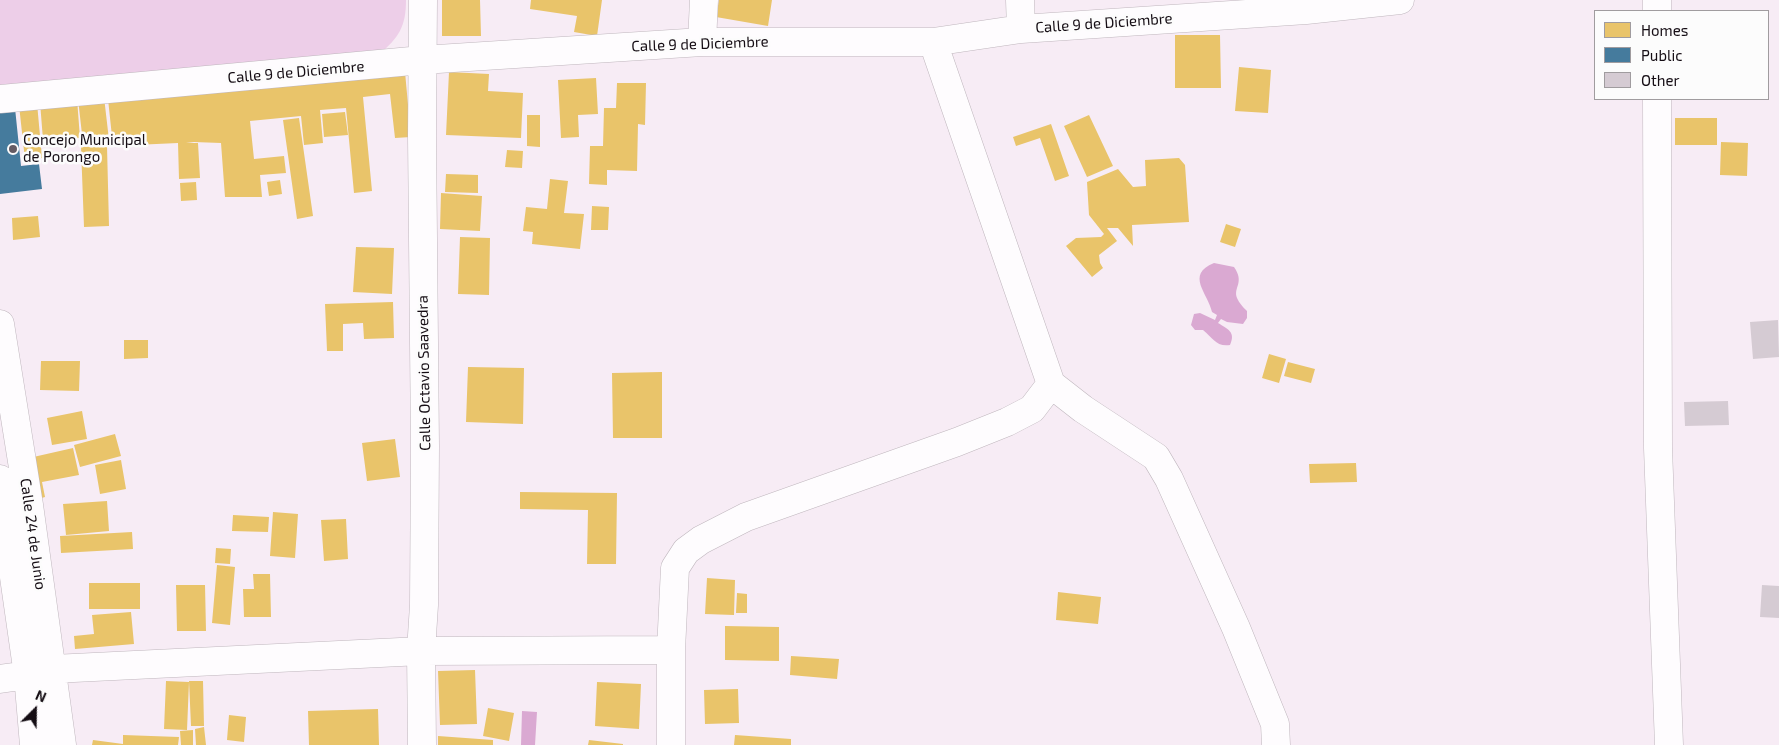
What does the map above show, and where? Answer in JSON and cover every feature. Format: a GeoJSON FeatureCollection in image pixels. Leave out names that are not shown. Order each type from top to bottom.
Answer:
{"type":"FeatureCollection","features":[{"type":"Feature","properties":{"kind":"street","name":"Calle Octavio Saavedra"},"geometry":{"type":"LineString","coordinates":[[422,745],[421,651],[424,605],[425,466],[422,60],[424,0]]}},
{"type":"Feature","properties":{"kind":"street"},"geometry":{"type":"LineString","coordinates":[[702,42],[704,0]]}},
{"type":"Feature","properties":{"kind":"street"},"geometry":{"type":"LineString","coordinates":[[1020,0],[1022,29]]}},
{"type":"Feature","properties":{"kind":"street","name":"Calle 9 de Diciembre"},"geometry":{"type":"LineString","coordinates":[[0,99],[422,60],[702,42],[933,42],[1022,29],[1306,5],[1400,0]]}},
{"type":"Feature","properties":{"kind":"street"},"geometry":{"type":"LineString","coordinates":[[933,42],[1051,384],[1083,409],[1156,457],[1169,479],[1236,628],[1275,724],[1276,745]]}},
{"type":"Feature","properties":{"kind":"street"},"geometry":{"type":"LineString","coordinates":[[1658,100],[1658,448],[1669,745]]}},
{"type":"Feature","properties":{"kind":"street","name":"Calle 24 de Junio"},"geometry":{"type":"LineString","coordinates":[[0,324],[29,505],[40,672],[34,745]]}},
{"type":"Feature","properties":{"kind":"street"},"geometry":{"type":"LineString","coordinates":[[671,745],[671,650],[675,568],[686,551],[701,540],[746,517],[957,442],[1007,422],[1032,409],[1051,384]]}},
{"type":"Feature","properties":{"kind":"street","name":"Calle 24 de Junio"},"geometry":{"type":"LineString","coordinates":[[0,480],[40,672],[62,745]]}},
{"type":"Feature","properties":{"kind":"street"},"geometry":{"type":"LineString","coordinates":[[0,679],[40,672],[421,651],[671,650]]}},
{"type":"Feature","properties":{"kind":"shaded area"},"geometry":{"type":"Polygon","coordinates":[[[0,0],[406,0],[406,9],[400,31],[392,42],[379,54],[0,85],[0,0]]]}},
{"type":"Feature","properties":{"kind":"shaded area"},"geometry":{"type":"Polygon","coordinates":[[[1214,263],[1234,267],[1239,277],[1236,291],[1237,298],[1247,311],[1247,318],[1243,324],[1227,322],[1221,319],[1218,323],[1230,331],[1232,341],[1230,345],[1221,345],[1203,330],[1195,330],[1191,325],[1194,314],[1200,313],[1215,320],[1217,315],[1212,312],[1200,279],[1201,273],[1205,268],[1214,263]]]}},
{"type":"Feature","properties":{"kind":"shaded area"},"geometry":{"type":"Polygon","coordinates":[[[522,711],[537,712],[535,745],[521,745],[522,711]]]}},
{"type":"Feature","properties":{"kind":"building: Homes"},"geometry":{"type":"Polygon","coordinates":[[[442,0],[480,0],[481,36],[442,36],[442,0]]]}},
{"type":"Feature","properties":{"kind":"building: Homes"},"geometry":{"type":"Polygon","coordinates":[[[531,0],[602,0],[597,36],[574,32],[577,16],[530,9],[531,0]]]}},
{"type":"Feature","properties":{"kind":"building: Homes"},"geometry":{"type":"Polygon","coordinates":[[[719,0],[772,0],[768,26],[716,17],[719,0]]]}},
{"type":"Feature","properties":{"kind":"building: Homes"},"geometry":{"type":"Polygon","coordinates":[[[1175,35],[1220,35],[1221,88],[1175,88],[1175,35]]]}},
{"type":"Feature","properties":{"kind":"building: Homes"},"geometry":{"type":"Polygon","coordinates":[[[1239,67],[1271,70],[1268,113],[1235,111],[1239,67]]]}},
{"type":"Feature","properties":{"kind":"building: Homes"},"geometry":{"type":"Polygon","coordinates":[[[405,72],[411,137],[395,138],[390,94],[363,97],[372,191],[354,193],[346,108],[320,110],[323,143],[304,145],[301,116],[250,121],[254,159],[284,156],[286,173],[260,175],[262,197],[225,197],[221,143],[194,142],[186,143],[198,143],[200,178],[179,179],[178,143],[113,146],[108,99],[405,72]]]}},
{"type":"Feature","properties":{"kind":"building: Homes"},"geometry":{"type":"Polygon","coordinates":[[[449,72],[489,74],[488,91],[523,93],[521,138],[446,135],[449,72]]]}},
{"type":"Feature","properties":{"kind":"building: Homes"},"geometry":{"type":"Polygon","coordinates":[[[596,78],[598,114],[578,115],[579,137],[561,138],[558,80],[596,78]]]}},
{"type":"Feature","properties":{"kind":"building: Homes"},"geometry":{"type":"Polygon","coordinates":[[[617,83],[646,83],[645,125],[638,124],[637,171],[607,170],[607,185],[589,184],[590,146],[603,146],[604,108],[616,108],[617,83]]]}},
{"type":"Feature","properties":{"kind":"building: Homes"},"geometry":{"type":"Polygon","coordinates":[[[104,97],[109,140],[83,143],[78,99],[104,97]]]}},
{"type":"Feature","properties":{"kind":"building: Homes"},"geometry":{"type":"Polygon","coordinates":[[[77,99],[80,138],[43,140],[40,102],[77,99]]]}},
{"type":"Feature","properties":{"kind":"building: Homes"},"geometry":{"type":"Polygon","coordinates":[[[37,103],[42,158],[25,160],[19,105],[37,103]]]}},
{"type":"Feature","properties":{"kind":"building: Homes"},"geometry":{"type":"Polygon","coordinates":[[[345,112],[348,135],[324,137],[322,114],[345,112]]]}},
{"type":"Feature","properties":{"kind":"building: Homes"},"geometry":{"type":"Polygon","coordinates":[[[527,115],[540,115],[540,147],[527,146],[527,115]]]}},
{"type":"Feature","properties":{"kind":"building: Homes"},"geometry":{"type":"Polygon","coordinates":[[[1089,115],[1113,166],[1087,177],[1064,126],[1089,115]]]}},
{"type":"Feature","properties":{"kind":"building: Homes"},"geometry":{"type":"Polygon","coordinates":[[[299,118],[313,216],[297,219],[283,120],[299,118]]]}},
{"type":"Feature","properties":{"kind":"building: Homes"},"geometry":{"type":"Polygon","coordinates":[[[1675,118],[1717,118],[1717,145],[1675,145],[1675,118]]]}},
{"type":"Feature","properties":{"kind":"building: Homes"},"geometry":{"type":"Polygon","coordinates":[[[1051,124],[1069,176],[1055,181],[1040,138],[1016,146],[1013,137],[1051,124]]]}},
{"type":"Feature","properties":{"kind":"building: Homes"},"geometry":{"type":"Polygon","coordinates":[[[1721,142],[1748,143],[1747,176],[1720,175],[1721,142]]]}},
{"type":"Feature","properties":{"kind":"building: Homes"},"geometry":{"type":"Polygon","coordinates":[[[107,146],[109,226],[84,227],[81,147],[107,146]]]}},
{"type":"Feature","properties":{"kind":"building: Homes"},"geometry":{"type":"Polygon","coordinates":[[[507,150],[523,151],[522,168],[505,167],[507,150]]]}},
{"type":"Feature","properties":{"kind":"building: Homes"},"geometry":{"type":"Polygon","coordinates":[[[1179,158],[1185,165],[1189,222],[1132,225],[1133,246],[1118,228],[1107,228],[1117,241],[1099,255],[1103,268],[1092,277],[1066,246],[1076,238],[1101,237],[1104,234],[1089,215],[1087,182],[1118,169],[1133,187],[1146,186],[1145,160],[1179,158]]]}},
{"type":"Feature","properties":{"kind":"building: Homes"},"geometry":{"type":"Polygon","coordinates":[[[446,174],[478,175],[478,193],[445,192],[446,174]]]}},
{"type":"Feature","properties":{"kind":"building: Homes"},"geometry":{"type":"Polygon","coordinates":[[[550,179],[568,181],[564,213],[584,214],[580,249],[532,244],[533,232],[523,231],[526,207],[547,209],[550,179]]]}},
{"type":"Feature","properties":{"kind":"building: Homes"},"geometry":{"type":"Polygon","coordinates":[[[280,180],[282,194],[269,196],[267,182],[280,180]]]}},
{"type":"Feature","properties":{"kind":"building: Homes"},"geometry":{"type":"Polygon","coordinates":[[[196,182],[197,200],[181,201],[180,183],[196,182]]]}},
{"type":"Feature","properties":{"kind":"building: Homes"},"geometry":{"type":"Polygon","coordinates":[[[441,193],[482,196],[480,231],[440,229],[441,193]]]}},
{"type":"Feature","properties":{"kind":"building: Homes"},"geometry":{"type":"Polygon","coordinates":[[[592,206],[609,207],[608,230],[591,230],[592,206]]]}},
{"type":"Feature","properties":{"kind":"building: Homes"},"geometry":{"type":"Polygon","coordinates":[[[38,216],[40,237],[13,240],[12,218],[38,216]]]}},
{"type":"Feature","properties":{"kind":"building: Homes"},"geometry":{"type":"Polygon","coordinates":[[[1226,224],[1241,229],[1235,247],[1220,242],[1226,224]]]}},
{"type":"Feature","properties":{"kind":"building: Homes"},"geometry":{"type":"Polygon","coordinates":[[[460,237],[490,238],[489,295],[458,294],[460,237]]]}},
{"type":"Feature","properties":{"kind":"building: Homes"},"geometry":{"type":"Polygon","coordinates":[[[356,247],[394,248],[392,294],[353,292],[356,247]]]}},
{"type":"Feature","properties":{"kind":"building: Homes"},"geometry":{"type":"Polygon","coordinates":[[[393,302],[394,338],[364,339],[363,323],[343,324],[343,351],[327,351],[325,304],[393,302]]]}},
{"type":"Feature","properties":{"kind":"building: Homes"},"geometry":{"type":"Polygon","coordinates":[[[124,340],[148,340],[148,358],[124,359],[124,340]]]}},
{"type":"Feature","properties":{"kind":"building: Homes"},"geometry":{"type":"Polygon","coordinates":[[[1269,354],[1286,359],[1279,383],[1262,378],[1269,354]]]}},
{"type":"Feature","properties":{"kind":"building: Homes"},"geometry":{"type":"Polygon","coordinates":[[[41,361],[80,361],[79,391],[40,390],[41,361]]]}},
{"type":"Feature","properties":{"kind":"building: Homes"},"geometry":{"type":"Polygon","coordinates":[[[1288,362],[1315,369],[1311,383],[1284,376],[1288,362]]]}},
{"type":"Feature","properties":{"kind":"building: Homes"},"geometry":{"type":"Polygon","coordinates":[[[468,367],[524,368],[523,424],[466,422],[468,367]]]}},
{"type":"Feature","properties":{"kind":"building: Homes"},"geometry":{"type":"Polygon","coordinates":[[[662,372],[662,438],[613,438],[612,373],[662,372]]]}},
{"type":"Feature","properties":{"kind":"building: Homes"},"geometry":{"type":"Polygon","coordinates":[[[82,411],[87,439],[52,445],[47,418],[82,411]]]}},
{"type":"Feature","properties":{"kind":"building: Homes"},"geometry":{"type":"Polygon","coordinates":[[[115,434],[121,456],[80,467],[74,445],[115,434]]]}},
{"type":"Feature","properties":{"kind":"building: Homes"},"geometry":{"type":"Polygon","coordinates":[[[395,439],[400,477],[367,481],[362,443],[395,439]]]}},
{"type":"Feature","properties":{"kind":"building: Homes"},"geometry":{"type":"Polygon","coordinates":[[[73,448],[79,475],[42,482],[45,497],[38,499],[29,458],[73,448]]]}},
{"type":"Feature","properties":{"kind":"building: Homes"},"geometry":{"type":"Polygon","coordinates":[[[121,460],[126,489],[100,494],[95,465],[121,460]]]}},
{"type":"Feature","properties":{"kind":"building: Homes"},"geometry":{"type":"Polygon","coordinates":[[[1356,463],[1357,482],[1310,483],[1309,464],[1356,463]]]}},
{"type":"Feature","properties":{"kind":"building: Homes"},"geometry":{"type":"Polygon","coordinates":[[[520,492],[617,493],[616,564],[587,564],[588,510],[520,509],[520,492]]]}},
{"type":"Feature","properties":{"kind":"building: Homes"},"geometry":{"type":"Polygon","coordinates":[[[107,501],[109,531],[66,535],[63,504],[107,501]]]}},
{"type":"Feature","properties":{"kind":"building: Homes"},"geometry":{"type":"Polygon","coordinates":[[[273,512],[298,514],[295,558],[270,556],[273,512]]]}},
{"type":"Feature","properties":{"kind":"building: Homes"},"geometry":{"type":"Polygon","coordinates":[[[233,515],[269,517],[268,532],[232,531],[233,515]]]}},
{"type":"Feature","properties":{"kind":"building: Homes"},"geometry":{"type":"Polygon","coordinates":[[[346,519],[348,559],[324,561],[321,520],[346,519]]]}},
{"type":"Feature","properties":{"kind":"building: Homes"},"geometry":{"type":"Polygon","coordinates":[[[132,532],[133,549],[61,553],[60,536],[132,532]]]}},
{"type":"Feature","properties":{"kind":"building: Homes"},"geometry":{"type":"Polygon","coordinates":[[[216,548],[231,549],[230,564],[215,563],[216,548]]]}},
{"type":"Feature","properties":{"kind":"building: Homes"},"geometry":{"type":"Polygon","coordinates":[[[217,565],[235,567],[230,625],[212,623],[217,565]]]}},
{"type":"Feature","properties":{"kind":"building: Homes"},"geometry":{"type":"Polygon","coordinates":[[[253,574],[270,574],[271,617],[244,617],[243,589],[254,589],[253,574]]]}},
{"type":"Feature","properties":{"kind":"building: Homes"},"geometry":{"type":"Polygon","coordinates":[[[707,578],[735,580],[734,615],[705,614],[707,578]]]}},
{"type":"Feature","properties":{"kind":"building: Homes"},"geometry":{"type":"Polygon","coordinates":[[[89,583],[140,583],[140,609],[89,609],[89,583]]]}},
{"type":"Feature","properties":{"kind":"building: Homes"},"geometry":{"type":"Polygon","coordinates":[[[176,585],[205,585],[206,631],[177,631],[176,585]]]}},
{"type":"Feature","properties":{"kind":"building: Homes"},"geometry":{"type":"Polygon","coordinates":[[[1058,592],[1101,597],[1098,624],[1056,620],[1058,592]]]}},
{"type":"Feature","properties":{"kind":"building: Homes"},"geometry":{"type":"Polygon","coordinates":[[[737,593],[747,594],[747,613],[736,613],[737,593]]]}},
{"type":"Feature","properties":{"kind":"building: Homes"},"geometry":{"type":"Polygon","coordinates":[[[131,612],[134,644],[75,649],[74,636],[94,634],[92,615],[131,612]]]}},
{"type":"Feature","properties":{"kind":"building: Homes"},"geometry":{"type":"Polygon","coordinates":[[[725,626],[779,627],[779,661],[725,660],[725,626]]]}},
{"type":"Feature","properties":{"kind":"building: Homes"},"geometry":{"type":"Polygon","coordinates":[[[791,656],[839,659],[837,679],[790,675],[791,656]]]}},
{"type":"Feature","properties":{"kind":"building: Homes"},"geometry":{"type":"Polygon","coordinates":[[[475,670],[477,724],[440,725],[438,671],[475,670]]]}},
{"type":"Feature","properties":{"kind":"building: Homes"},"geometry":{"type":"Polygon","coordinates":[[[166,681],[189,682],[187,730],[164,729],[166,681]]]}},
{"type":"Feature","properties":{"kind":"building: Homes"},"geometry":{"type":"Polygon","coordinates":[[[189,681],[203,681],[204,726],[191,726],[189,681]]]}},
{"type":"Feature","properties":{"kind":"building: Homes"},"geometry":{"type":"Polygon","coordinates":[[[597,682],[641,684],[639,729],[595,726],[597,682]]]}},
{"type":"Feature","properties":{"kind":"building: Homes"},"geometry":{"type":"Polygon","coordinates":[[[738,689],[739,723],[705,724],[704,690],[738,689]]]}},
{"type":"Feature","properties":{"kind":"building: Homes"},"geometry":{"type":"Polygon","coordinates":[[[488,708],[514,713],[509,741],[483,736],[488,708]]]}},
{"type":"Feature","properties":{"kind":"building: Homes"},"geometry":{"type":"Polygon","coordinates":[[[378,709],[379,745],[309,745],[308,711],[378,709]]]}},
{"type":"Feature","properties":{"kind":"building: Homes"},"geometry":{"type":"Polygon","coordinates":[[[229,715],[246,717],[244,742],[227,740],[229,715]]]}},
{"type":"Feature","properties":{"kind":"building: Homes"},"geometry":{"type":"Polygon","coordinates":[[[204,727],[206,745],[196,745],[195,729],[204,727]]]}},
{"type":"Feature","properties":{"kind":"building: Homes"},"geometry":{"type":"Polygon","coordinates":[[[193,730],[193,745],[181,745],[180,731],[193,730]]]}},
{"type":"Feature","properties":{"kind":"building: Homes"},"geometry":{"type":"Polygon","coordinates":[[[123,735],[179,737],[178,745],[92,745],[93,740],[123,744],[123,735]]]}},
{"type":"Feature","properties":{"kind":"building: Homes"},"geometry":{"type":"Polygon","coordinates":[[[735,735],[791,739],[791,745],[734,745],[735,735]]]}},
{"type":"Feature","properties":{"kind":"building: Homes"},"geometry":{"type":"Polygon","coordinates":[[[438,736],[493,740],[493,745],[438,745],[438,736]]]}},
{"type":"Feature","properties":{"kind":"building: Homes"},"geometry":{"type":"Polygon","coordinates":[[[589,740],[623,744],[623,745],[588,745],[589,740]]]}},
{"type":"Feature","properties":{"kind":"building: Public"},"geometry":{"type":"Polygon","coordinates":[[[15,108],[21,166],[39,164],[42,189],[0,194],[0,110],[15,108]]]}},
{"type":"Feature","properties":{"kind":"building: Other"},"geometry":{"type":"Polygon","coordinates":[[[1778,320],[1779,357],[1753,359],[1750,322],[1778,320]]]}},
{"type":"Feature","properties":{"kind":"building: Other"},"geometry":{"type":"Polygon","coordinates":[[[1728,401],[1729,425],[1685,426],[1684,402],[1728,401]]]}},
{"type":"Feature","properties":{"kind":"building: Other"},"geometry":{"type":"Polygon","coordinates":[[[1762,585],[1779,586],[1779,618],[1760,617],[1762,585]]]}},
{"type":"Feature","properties":{"kind":"place","name":"Concejo Municipal de Porongo"},"geometry":{"type":"Point","coordinates":[13,149]}}]}
